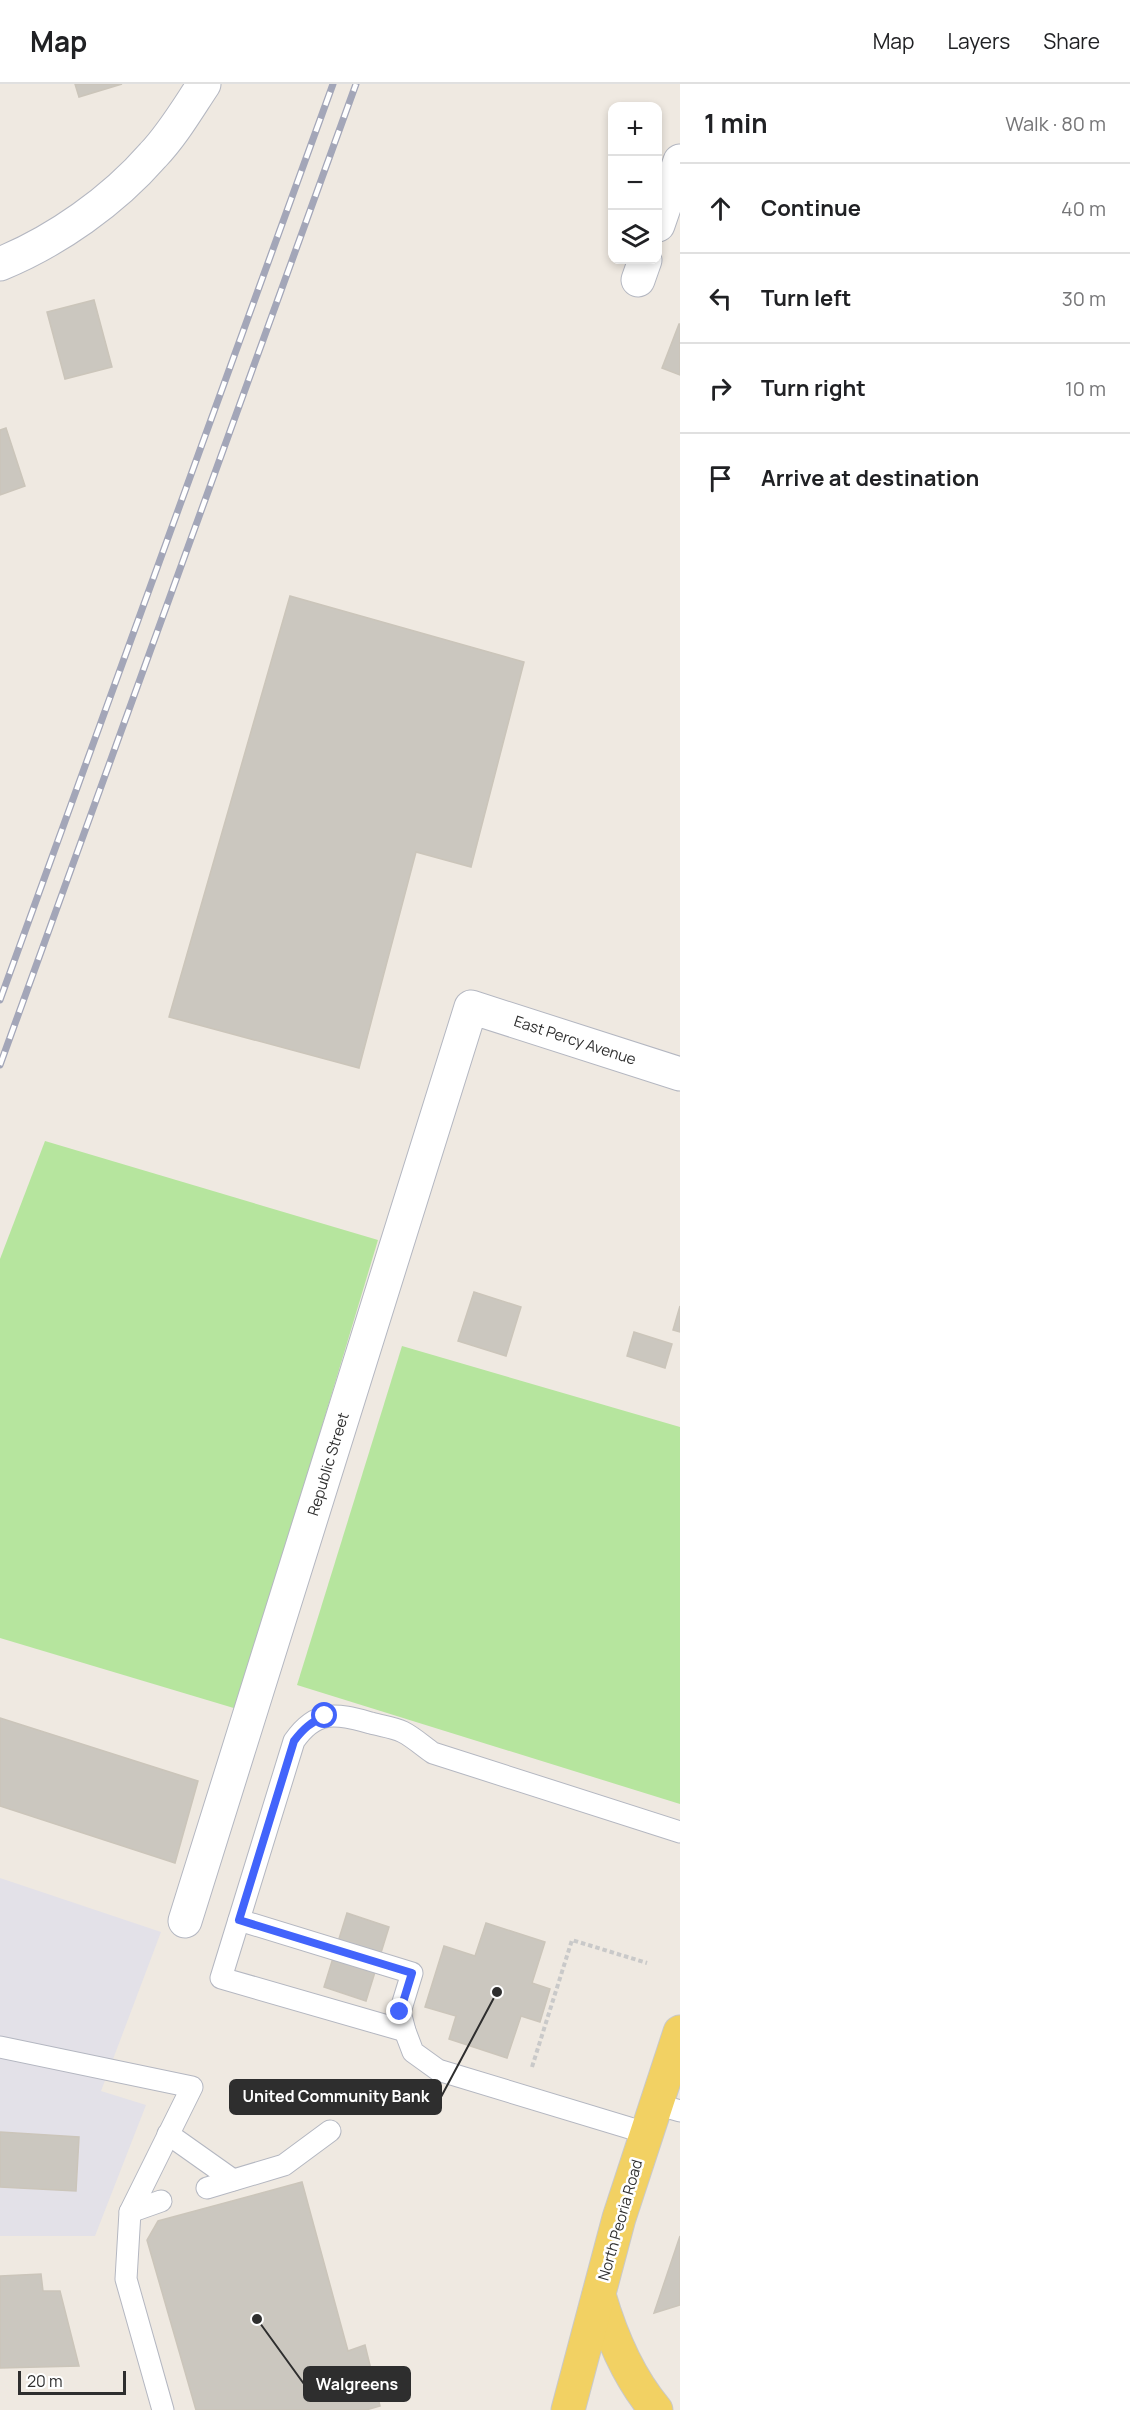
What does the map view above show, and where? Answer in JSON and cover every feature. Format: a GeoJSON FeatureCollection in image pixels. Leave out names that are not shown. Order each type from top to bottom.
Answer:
{"type":"FeatureCollection","features":[{"type":"Feature","properties":{"kind":"main road","name":"North Peoria Road"},"geometry":{"type":"LineString","coordinates":[[568,2410],[619,2218],[660,2116],[680,2031]]}},
{"type":"Feature","properties":{"kind":"main road"},"geometry":{"type":"LineString","coordinates":[[599,2295],[618,2347],[640,2391],[656,2410]]}},
{"type":"Feature","properties":{"kind":"street"},"geometry":{"type":"LineString","coordinates":[[0,264],[29,252],[69,228],[102,203],[153,156],[204,84]]}},
{"type":"Feature","properties":{"kind":"street"},"geometry":{"type":"LineString","coordinates":[[662,211],[680,161]]}},
{"type":"Feature","properties":{"kind":"street","name":"East Percy Avenue"},"geometry":{"type":"LineString","coordinates":[[471,1007],[680,1074]]}},
{"type":"Feature","properties":{"kind":"street","name":"Republic Street"},"geometry":{"type":"LineString","coordinates":[[185,1921],[471,1007]]}},
{"type":"Feature","properties":{"kind":"lane"},"geometry":{"type":"LineString","coordinates":[[405,2031],[221,1978],[294,1741],[312,1722],[325,1716],[339,1715],[402,1732],[433,1753],[680,1832]]}},
{"type":"Feature","properties":{"kind":"lane"},"geometry":{"type":"LineString","coordinates":[[239,1920],[412,1973],[400,2012],[405,2031],[413,2052],[438,2070],[660,2116]]}},
{"type":"Feature","properties":{"kind":"lane"},"geometry":{"type":"LineString","coordinates":[[0,2048],[192,2087],[130,2212],[126,2279],[163,2410]]}},
{"type":"Feature","properties":{"kind":"lane"},"geometry":{"type":"LineString","coordinates":[[207,2188],[284,2165],[330,2131]]}},
{"type":"Feature","properties":{"kind":"lane"},"geometry":{"type":"LineString","coordinates":[[168,2134],[233,2180]]}},
{"type":"Feature","properties":{"kind":"lane"},"geometry":{"type":"LineString","coordinates":[[130,2212],[161,2201]]}},
{"type":"Feature","properties":{"kind":"path"},"geometry":{"type":"LineString","coordinates":[[532,2067],[572,1940],[647,1963]]}},
{"type":"Feature","properties":{"kind":"shaded area"},"geometry":{"type":"Polygon","coordinates":[[[0,1878],[161,1932],[101,2091],[146,2105],[95,2236],[0,2236],[0,1878]]]}},
{"type":"Feature","properties":{"kind":"green space"},"geometry":{"type":"Polygon","coordinates":[[[45,1141],[378,1240],[237,1709],[0,1638],[0,1259],[45,1141]]]}},
{"type":"Feature","properties":{"kind":"green space"},"geometry":{"type":"Polygon","coordinates":[[[402,1346],[680,1427],[680,1804],[297,1685],[402,1346]]]}},
{"type":"Feature","properties":{"kind":"building"},"geometry":{"type":"Polygon","coordinates":[[[75,84],[122,84],[79,97],[75,84]]]}},
{"type":"Feature","properties":{"kind":"building"},"geometry":{"type":"Polygon","coordinates":[[[94,300],[112,367],[65,379],[47,312],[94,300]]]}},
{"type":"Feature","properties":{"kind":"building"},"geometry":{"type":"Polygon","coordinates":[[[680,324],[680,375],[662,368],[680,324]]]}},
{"type":"Feature","properties":{"kind":"building"},"geometry":{"type":"Polygon","coordinates":[[[6,428],[25,486],[0,495],[0,430],[6,428]]]}},
{"type":"Feature","properties":{"kind":"building"},"geometry":{"type":"Polygon","coordinates":[[[290,596],[524,662],[471,867],[416,852],[359,1068],[169,1017],[290,596]]]}},
{"type":"Feature","properties":{"kind":"building"},"geometry":{"type":"Polygon","coordinates":[[[474,1292],[521,1307],[506,1356],[458,1341],[474,1292]]]}},
{"type":"Feature","properties":{"kind":"building"},"geometry":{"type":"Polygon","coordinates":[[[680,1306],[680,1332],[673,1330],[680,1306]]]}},
{"type":"Feature","properties":{"kind":"building"},"geometry":{"type":"Polygon","coordinates":[[[634,1332],[672,1344],[665,1368],[627,1356],[634,1332]]]}},
{"type":"Feature","properties":{"kind":"building"},"geometry":{"type":"Polygon","coordinates":[[[0,1718],[198,1781],[175,1863],[0,1806],[0,1718]]]}},
{"type":"Feature","properties":{"kind":"building"},"geometry":{"type":"Polygon","coordinates":[[[347,1913],[389,1927],[366,2001],[324,1987],[347,1913]]]}},
{"type":"Feature","properties":{"kind":"building"},"geometry":{"type":"Polygon","coordinates":[[[486,1923],[545,1942],[532,1983],[550,1989],[540,2022],[521,2016],[507,2058],[449,2039],[456,2016],[425,2007],[444,1946],[475,1956],[486,1923]]]}},
{"type":"Feature","properties":{"kind":"building"},"geometry":{"type":"Polygon","coordinates":[[[0,2132],[79,2137],[76,2191],[0,2187],[0,2132]]]}},
{"type":"Feature","properties":{"kind":"building"},"geometry":{"type":"Polygon","coordinates":[[[302,2182],[348,2351],[365,2345],[380,2406],[366,2410],[196,2410],[147,2240],[158,2221],[302,2182]]]}},
{"type":"Feature","properties":{"kind":"building"},"geometry":{"type":"Polygon","coordinates":[[[680,2236],[680,2305],[654,2313],[680,2236]]]}},
{"type":"Feature","properties":{"kind":"building"},"geometry":{"type":"Polygon","coordinates":[[[41,2274],[43,2291],[60,2291],[79,2366],[0,2368],[0,2276],[41,2274]]]}},
{"type":"Feature","properties":{"kind":"railway"},"geometry":{"type":"LineString","coordinates":[[0,1000],[333,84]]}},
{"type":"Feature","properties":{"kind":"railway"},"geometry":{"type":"LineString","coordinates":[[0,1065],[356,84]]}},
{"type":"Feature","properties":{"kind":"place","name":"United Community Bank"},"geometry":{"type":"Point","coordinates":[497,1992]}},
{"type":"Feature","properties":{"kind":"place","name":"Walgreens"},"geometry":{"type":"Point","coordinates":[257,2319]}},
{"type":"Feature","properties":{"kind":"route"},"geometry":{"type":"LineString","coordinates":[[325,1716],[302,1730],[294,1741],[239,1920],[412,1973],[400,2012]]}}]}
